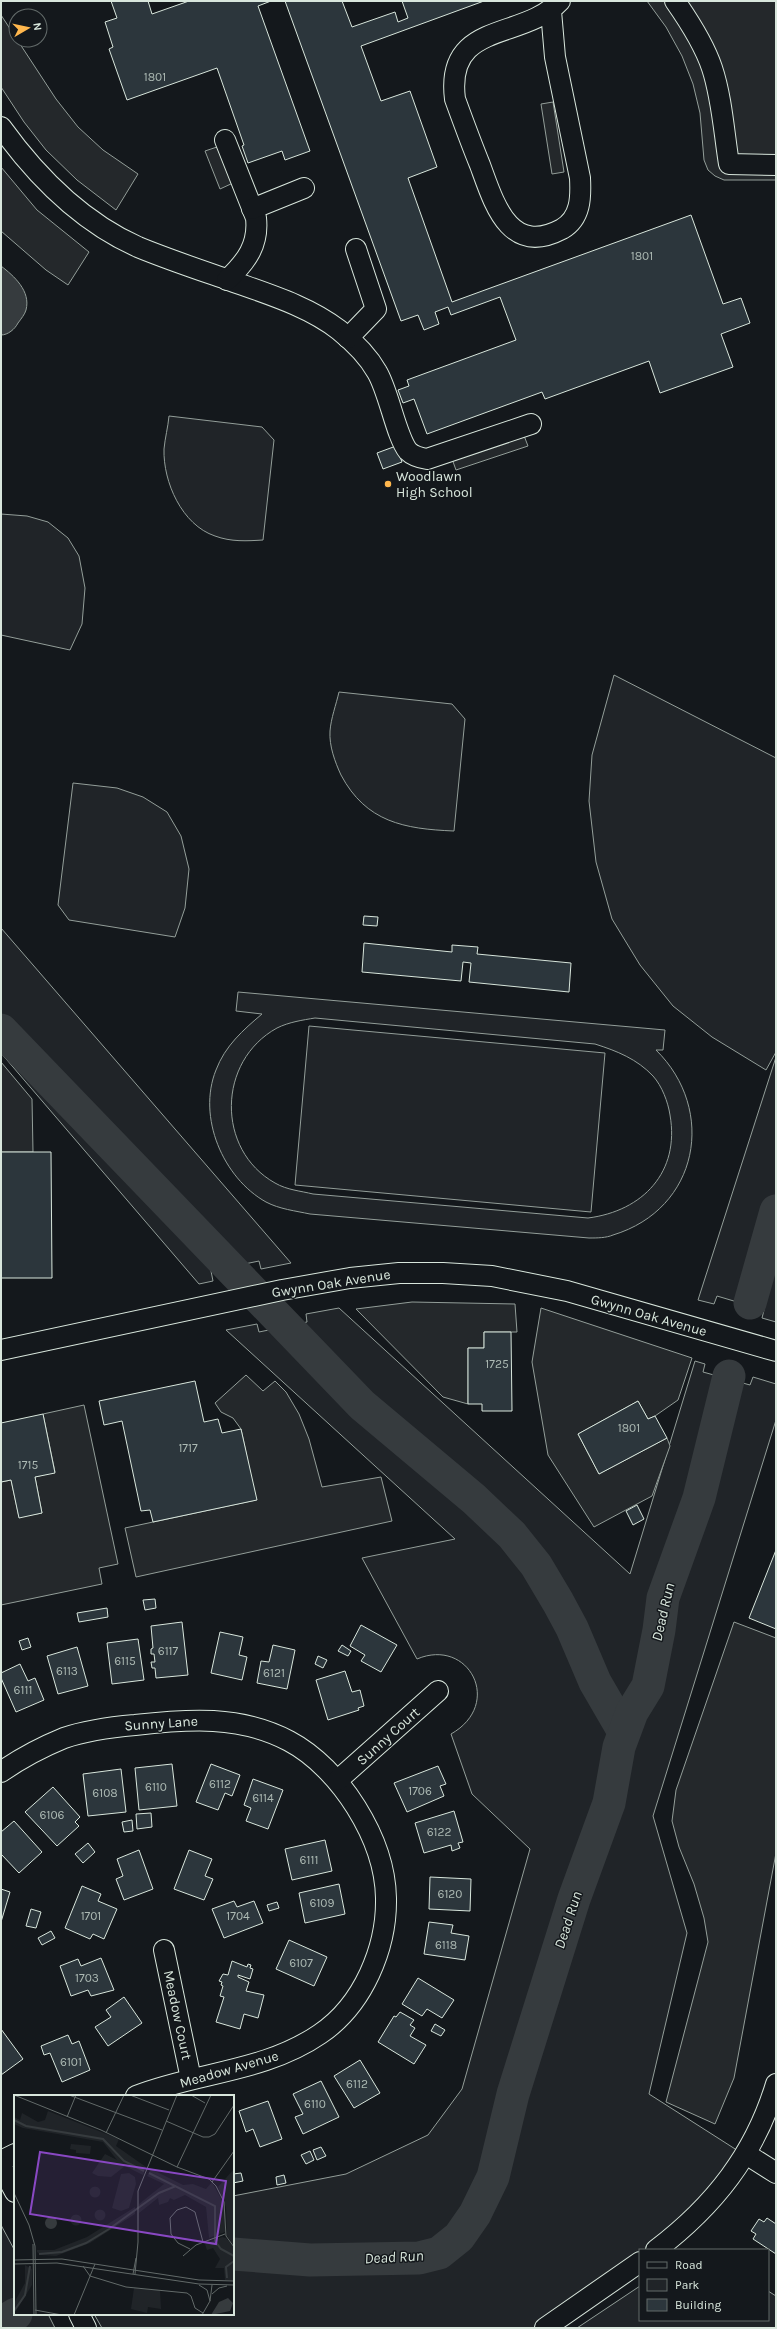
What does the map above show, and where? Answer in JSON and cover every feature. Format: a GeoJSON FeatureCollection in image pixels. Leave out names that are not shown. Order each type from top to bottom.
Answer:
{"type":"FeatureCollection","features":[{"type":"Feature","properties":{"kind":"street"},"geometry":{"type":"LineString","coordinates":[[675,1],[688,20],[712,67],[721,107],[729,164],[776,165]]}},
{"type":"Feature","properties":{"kind":"street"},"geometry":{"type":"LineString","coordinates":[[555,6],[555,57],[580,178],[581,197],[578,210],[568,225],[551,234],[535,238],[521,234],[509,226],[496,207],[455,99],[453,81],[458,60],[467,49],[481,40],[555,6]]}},
{"type":"Feature","properties":{"kind":"street"},"geometry":{"type":"LineString","coordinates":[[1,127],[28,164],[59,195],[98,225],[138,246],[282,299],[338,329],[358,346],[378,372],[408,451],[417,457],[427,459],[531,424]]}},
{"type":"Feature","properties":{"kind":"street"},"geometry":{"type":"LineString","coordinates":[[225,140],[256,218],[256,239],[244,264],[227,280]]}},
{"type":"Feature","properties":{"kind":"street"},"geometry":{"type":"LineString","coordinates":[[252,209],[304,188]]}},
{"type":"Feature","properties":{"kind":"street"},"geometry":{"type":"LineString","coordinates":[[348,338],[376,310],[356,249]]}},
{"type":"Feature","properties":{"kind":"street","name":"Gwynn Oak Avenue"},"geometry":{"type":"LineString","coordinates":[[1,1350],[282,1290],[350,1278],[400,1273],[492,1276],[567,1291],[776,1351]]}},
{"type":"Feature","properties":{"kind":"street","name":"Sunny Court"},"geometry":{"type":"LineString","coordinates":[[338,1780],[438,1691]]}},
{"type":"Feature","properties":{"kind":"street","name":"Sunny Lane"},"geometry":{"type":"LineString","coordinates":[[1,1772],[30,1754],[66,1738],[102,1728],[185,1719],[229,1721],[289,1741],[312,1757],[338,1780]]}},
{"type":"Feature","properties":{"kind":"street","name":"Meadow Avenue"},"geometry":{"type":"LineString","coordinates":[[139,2095],[191,2079],[271,2060],[297,2048],[321,2033],[348,2009],[364,1984],[376,1956],[385,1926],[386,1896],[380,1864],[370,1832],[338,1780]]}},
{"type":"Feature","properties":{"kind":"street","name":"Meadow Court"},"geometry":{"type":"LineString","coordinates":[[164,1950],[191,2079]]}},
{"type":"Feature","properties":{"kind":"street"},"geometry":{"type":"LineString","coordinates":[[657,2249],[703,2210],[746,2154],[767,2114],[776,2084]]}},
{"type":"Feature","properties":{"kind":"street"},"geometry":{"type":"LineString","coordinates":[[1,2161],[14,2154]]}},
{"type":"Feature","properties":{"kind":"street"},"geometry":{"type":"LineString","coordinates":[[746,2154],[776,2173]]}},
{"type":"Feature","properties":{"kind":"street"},"geometry":{"type":"LineString","coordinates":[[1,2166],[14,2190]]}},
{"type":"Feature","properties":{"kind":"street"},"geometry":{"type":"LineString","coordinates":[[545,2328],[639,2263]]}},
{"type":"Feature","properties":{"kind":"street"},"geometry":{"type":"LineString","coordinates":[[80,2315],[86,2328]]}},
{"type":"Feature","properties":{"kind":"green space"},"geometry":{"type":"Polygon","coordinates":[[[169,416],[262,427],[274,440],[263,540],[233,540],[215,536],[203,530],[184,512],[171,488],[167,475],[164,449],[169,416]]]}},
{"type":"Feature","properties":{"kind":"green space"},"geometry":{"type":"Polygon","coordinates":[[[1,514],[27,516],[48,522],[68,538],[79,556],[85,588],[82,624],[70,650],[1,635],[1,514]]]}},
{"type":"Feature","properties":{"kind":"green space"},"geometry":{"type":"Polygon","coordinates":[[[614,675],[776,758],[776,1052],[766,1070],[712,1037],[673,1006],[640,965],[612,919],[596,862],[589,801],[592,755],[614,675]]]}},
{"type":"Feature","properties":{"kind":"green space"},"geometry":{"type":"Polygon","coordinates":[[[339,692],[452,704],[465,719],[454,831],[419,828],[388,820],[375,813],[362,803],[351,791],[341,775],[330,742],[332,716],[339,692]]]}},
{"type":"Feature","properties":{"kind":"green space"},"geometry":{"type":"Polygon","coordinates":[[[73,783],[117,788],[143,797],[167,812],[181,836],[189,869],[185,908],[175,937],[69,920],[58,905],[73,783]]]}},
{"type":"Feature","properties":{"kind":"green space"},"geometry":{"type":"Polygon","coordinates":[[[1,928],[291,1263],[261,1269],[259,1261],[211,1271],[213,1281],[199,1284],[1,1053],[1,928]]]}},
{"type":"Feature","properties":{"kind":"green space"},"geometry":{"type":"Polygon","coordinates":[[[238,992],[665,1030],[663,1050],[656,1050],[675,1074],[687,1101],[692,1128],[690,1155],[680,1181],[665,1204],[642,1222],[613,1235],[604,1237],[589,1238],[310,1214],[288,1210],[266,1202],[237,1178],[226,1162],[218,1145],[212,1126],[210,1107],[211,1088],[220,1061],[224,1053],[235,1039],[262,1014],[236,1011],[238,992]],[[315,1018],[286,1024],[277,1028],[257,1043],[243,1062],[234,1083],[231,1106],[234,1128],[242,1150],[256,1168],[275,1183],[294,1190],[313,1194],[588,1218],[608,1214],[625,1207],[641,1197],[653,1185],[663,1171],[669,1154],[672,1136],[668,1105],[662,1089],[653,1076],[647,1070],[626,1056],[595,1044],[315,1018]]]}},
{"type":"Feature","properties":{"kind":"green space"},"geometry":{"type":"Polygon","coordinates":[[[309,1026],[605,1053],[591,1212],[295,1185],[309,1026]]]}},
{"type":"Feature","properties":{"kind":"green space"},"geometry":{"type":"Polygon","coordinates":[[[776,1057],[776,1322],[762,1318],[764,1310],[717,1296],[714,1304],[698,1300],[776,1057]]]}},
{"type":"Feature","properties":{"kind":"green space"},"geometry":{"type":"Polygon","coordinates":[[[339,1308],[630,1574],[695,1361],[705,1364],[703,1372],[750,1385],[753,1377],[776,1384],[776,1420],[653,1816],[687,1933],[649,2094],[743,2154],[658,2249],[639,2249],[639,2264],[550,2328],[102,2328],[95,2315],[234,2315],[234,2196],[346,2174],[428,2135],[462,2089],[530,1849],[472,1794],[451,1734],[467,1721],[475,1707],[477,1691],[473,1677],[465,1665],[452,1657],[436,1655],[417,1659],[362,1558],[455,1539],[226,1330],[257,1324],[259,1332],[307,1322],[306,1314],[339,1308]]]}},
{"type":"Feature","properties":{"kind":"green space"},"geometry":{"type":"Polygon","coordinates":[[[1,2225],[14,2249],[14,2315],[48,2315],[55,2328],[1,2328],[1,2225]]]}},
{"type":"Feature","properties":{"kind":"green space"},"geometry":{"type":"Polygon","coordinates":[[[639,2287],[639,2321],[769,2321],[769,2292],[776,2296],[776,2328],[577,2328],[639,2287]]]}},
{"type":"Feature","properties":{"kind":"shaded area"},"geometry":{"type":"Polygon","coordinates":[[[647,1],[776,1],[776,180],[724,180],[715,176],[708,170],[704,160],[700,113],[693,84],[682,56],[666,27],[647,1]]]}},
{"type":"Feature","properties":{"kind":"shaded area"},"geometry":{"type":"Polygon","coordinates":[[[1,15],[8,26],[8,48],[23,48],[56,99],[78,127],[103,150],[138,174],[116,210],[77,180],[46,150],[24,122],[1,87],[1,15]]]}},
{"type":"Feature","properties":{"kind":"shaded area"},"geometry":{"type":"Polygon","coordinates":[[[553,102],[564,172],[552,174],[541,104],[553,102]]]}},
{"type":"Feature","properties":{"kind":"shaded area"},"geometry":{"type":"Polygon","coordinates":[[[217,147],[233,183],[220,189],[205,151],[217,147]]]}},
{"type":"Feature","properties":{"kind":"shaded area"},"geometry":{"type":"Polygon","coordinates":[[[1,167],[37,210],[89,252],[68,285],[46,270],[1,231],[1,167]]]}},
{"type":"Feature","properties":{"kind":"shaded area"},"geometry":{"type":"Polygon","coordinates":[[[1,266],[16,279],[24,290],[27,303],[25,313],[15,327],[9,333],[4,335],[1,335],[1,266]]]}},
{"type":"Feature","properties":{"kind":"shaded area"},"geometry":{"type":"Polygon","coordinates":[[[523,433],[528,446],[456,470],[451,456],[523,433]]]}},
{"type":"Feature","properties":{"kind":"shaded area"},"geometry":{"type":"Polygon","coordinates":[[[1,1062],[32,1099],[33,1152],[1,1152],[1,1062]]]}},
{"type":"Feature","properties":{"kind":"shaded area"},"geometry":{"type":"Polygon","coordinates":[[[412,1302],[515,1304],[517,1332],[484,1332],[484,1348],[468,1348],[468,1404],[443,1397],[356,1309],[412,1302]]]}},
{"type":"Feature","properties":{"kind":"shaded area"},"geometry":{"type":"Polygon","coordinates":[[[541,1308],[692,1358],[678,1400],[655,1416],[648,1419],[638,1401],[578,1434],[599,1474],[667,1438],[670,1446],[652,1496],[594,1527],[548,1455],[532,1362],[541,1308]]]}},
{"type":"Feature","properties":{"kind":"shaded area"},"geometry":{"type":"Polygon","coordinates":[[[246,1375],[263,1391],[275,1381],[286,1392],[299,1414],[309,1439],[322,1487],[381,1477],[392,1521],[136,1577],[125,1528],[256,1500],[241,1429],[233,1418],[221,1412],[215,1403],[246,1375]]]}},
{"type":"Feature","properties":{"kind":"shaded area"},"geometry":{"type":"Polygon","coordinates":[[[84,1405],[118,1564],[99,1568],[102,1584],[1,1605],[1,1482],[11,1480],[19,1517],[42,1513],[35,1477],[55,1472],[43,1414],[84,1405]]]}},
{"type":"Feature","properties":{"kind":"shaded area"},"geometry":{"type":"Polygon","coordinates":[[[734,1622],[776,1638],[776,1853],[734,2078],[715,2124],[666,2102],[708,1942],[704,1918],[694,1884],[679,1847],[672,1821],[676,1790],[734,1622]]]}},
{"type":"Feature","properties":{"kind":"building"},"geometry":{"type":"Polygon","coordinates":[[[111,1],[148,1],[152,14],[189,1],[271,1],[258,6],[310,151],[285,160],[282,151],[248,163],[242,146],[244,145],[217,68],[127,100],[109,49],[113,47],[105,22],[117,18],[111,1]]]}},
{"type":"Feature","properties":{"kind":"building"},"geometry":{"type":"Polygon","coordinates":[[[285,1],[342,1],[352,27],[395,12],[398,22],[408,18],[402,1],[484,1],[361,46],[381,101],[410,91],[437,167],[408,178],[452,302],[691,215],[723,304],[741,298],[750,323],[721,334],[733,367],[660,393],[649,361],[545,399],[542,392],[427,434],[414,399],[403,403],[398,390],[409,386],[407,380],[516,340],[500,297],[451,315],[448,307],[435,312],[439,324],[424,330],[418,315],[401,321],[285,1]]]}},
{"type":"Feature","properties":{"kind":"building"},"geometry":{"type":"Polygon","coordinates":[[[396,446],[402,462],[383,469],[377,453],[396,446]]]}},
{"type":"Feature","properties":{"kind":"building"},"geometry":{"type":"Polygon","coordinates":[[[364,916],[378,917],[377,926],[363,925],[364,916]]]}},
{"type":"Feature","properties":{"kind":"building"},"geometry":{"type":"Polygon","coordinates":[[[364,943],[452,952],[452,945],[478,947],[477,954],[571,963],[569,992],[469,982],[471,963],[463,962],[461,981],[362,972],[364,943]]]}},
{"type":"Feature","properties":{"kind":"building"},"geometry":{"type":"Polygon","coordinates":[[[1,1152],[51,1152],[52,1278],[1,1278],[1,1152]]]}},
{"type":"Feature","properties":{"kind":"building"},"geometry":{"type":"Polygon","coordinates":[[[484,1332],[511,1332],[512,1411],[482,1411],[482,1404],[468,1404],[468,1348],[484,1348],[484,1332]]]}},
{"type":"Feature","properties":{"kind":"building"},"geometry":{"type":"Polygon","coordinates":[[[195,1381],[204,1422],[218,1419],[222,1433],[241,1429],[257,1500],[153,1522],[150,1510],[141,1511],[122,1421],[104,1425],[99,1401],[195,1381]]]}},
{"type":"Feature","properties":{"kind":"building"},"geometry":{"type":"Polygon","coordinates":[[[638,1401],[648,1419],[655,1416],[667,1438],[599,1474],[578,1434],[638,1401]]]}},
{"type":"Feature","properties":{"kind":"building"},"geometry":{"type":"Polygon","coordinates":[[[43,1414],[55,1473],[35,1477],[42,1513],[19,1518],[11,1480],[1,1482],[1,1423],[43,1414]]]}},
{"type":"Feature","properties":{"kind":"building"},"geometry":{"type":"Polygon","coordinates":[[[637,1505],[644,1519],[633,1525],[626,1511],[637,1505]]]}},
{"type":"Feature","properties":{"kind":"building"},"geometry":{"type":"Polygon","coordinates":[[[776,1550],[776,1629],[749,1618],[776,1550]]]}},
{"type":"Feature","properties":{"kind":"building"},"geometry":{"type":"Polygon","coordinates":[[[155,1599],[156,1608],[145,1610],[143,1600],[155,1599]]]}},
{"type":"Feature","properties":{"kind":"building"},"geometry":{"type":"Polygon","coordinates":[[[107,1608],[108,1617],[79,1622],[77,1613],[107,1608]]]}},
{"type":"Feature","properties":{"kind":"building"},"geometry":{"type":"Polygon","coordinates":[[[182,1622],[188,1675],[156,1678],[155,1668],[152,1668],[151,1662],[155,1662],[154,1654],[151,1654],[151,1649],[153,1648],[151,1626],[182,1622]]]}},
{"type":"Feature","properties":{"kind":"building"},"geometry":{"type":"Polygon","coordinates":[[[361,1625],[397,1645],[381,1672],[361,1661],[365,1655],[350,1646],[361,1625]]]}},
{"type":"Feature","properties":{"kind":"building"},"geometry":{"type":"Polygon","coordinates":[[[220,1632],[243,1637],[239,1655],[247,1657],[242,1680],[211,1673],[220,1632]]]}},
{"type":"Feature","properties":{"kind":"building"},"geometry":{"type":"Polygon","coordinates":[[[28,1638],[31,1647],[22,1650],[19,1641],[28,1638]]]}},
{"type":"Feature","properties":{"kind":"building"},"geometry":{"type":"Polygon","coordinates":[[[138,1639],[144,1680],[112,1684],[107,1643],[138,1639]]]}},
{"type":"Feature","properties":{"kind":"building"},"geometry":{"type":"Polygon","coordinates":[[[273,1645],[295,1650],[287,1689],[257,1683],[261,1661],[269,1662],[273,1645]]]}},
{"type":"Feature","properties":{"kind":"building"},"geometry":{"type":"Polygon","coordinates":[[[342,1645],[351,1651],[348,1656],[338,1651],[342,1645]]]}},
{"type":"Feature","properties":{"kind":"building"},"geometry":{"type":"Polygon","coordinates":[[[77,1647],[88,1686],[58,1694],[47,1656],[77,1647]]]}},
{"type":"Feature","properties":{"kind":"building"},"geometry":{"type":"Polygon","coordinates":[[[318,1656],[327,1660],[323,1668],[315,1664],[318,1656]]]}},
{"type":"Feature","properties":{"kind":"building"},"geometry":{"type":"Polygon","coordinates":[[[20,1664],[28,1681],[35,1678],[44,1700],[16,1712],[1,1678],[1,1673],[20,1664]]]}},
{"type":"Feature","properties":{"kind":"building"},"geometry":{"type":"Polygon","coordinates":[[[345,1671],[352,1692],[360,1690],[364,1706],[358,1708],[359,1710],[328,1720],[316,1680],[345,1671]]]}},
{"type":"Feature","properties":{"kind":"building"},"geometry":{"type":"Polygon","coordinates":[[[172,1764],[177,1806],[139,1810],[135,1768],[172,1764]]]}},
{"type":"Feature","properties":{"kind":"building"},"geometry":{"type":"Polygon","coordinates":[[[211,1764],[240,1775],[232,1796],[225,1793],[218,1810],[196,1802],[211,1764]]]}},
{"type":"Feature","properties":{"kind":"building"},"geometry":{"type":"Polygon","coordinates":[[[438,1766],[446,1784],[440,1786],[444,1796],[407,1812],[394,1783],[438,1766]]]}},
{"type":"Feature","properties":{"kind":"building"},"geometry":{"type":"Polygon","coordinates":[[[121,1769],[126,1812],[88,1816],[83,1774],[121,1769]]]}},
{"type":"Feature","properties":{"kind":"building"},"geometry":{"type":"Polygon","coordinates":[[[253,1779],[283,1790],[268,1829],[246,1821],[251,1808],[244,1805],[253,1779]]]}},
{"type":"Feature","properties":{"kind":"building"},"geometry":{"type":"Polygon","coordinates":[[[53,1787],[80,1817],[75,1822],[79,1826],[57,1846],[25,1812],[53,1787]]]}},
{"type":"Feature","properties":{"kind":"building"},"geometry":{"type":"Polygon","coordinates":[[[454,1811],[463,1842],[458,1843],[460,1848],[452,1851],[451,1845],[424,1853],[415,1823],[454,1811]]]}},
{"type":"Feature","properties":{"kind":"building"},"geometry":{"type":"Polygon","coordinates":[[[151,1813],[152,1827],[137,1829],[136,1814],[151,1813]]]}},
{"type":"Feature","properties":{"kind":"building"},"geometry":{"type":"Polygon","coordinates":[[[132,1820],[133,1831],[124,1832],[122,1822],[132,1820]]]}},
{"type":"Feature","properties":{"kind":"building"},"geometry":{"type":"Polygon","coordinates":[[[14,1821],[42,1852],[19,1873],[1,1854],[1,1832],[14,1821]]]}},
{"type":"Feature","properties":{"kind":"building"},"geometry":{"type":"Polygon","coordinates":[[[325,1840],[332,1871],[292,1880],[285,1849],[325,1840]]]}},
{"type":"Feature","properties":{"kind":"building"},"geometry":{"type":"Polygon","coordinates":[[[88,1843],[95,1852],[83,1863],[75,1854],[88,1843]]]}},
{"type":"Feature","properties":{"kind":"building"},"geometry":{"type":"Polygon","coordinates":[[[139,1850],[153,1889],[124,1900],[116,1879],[123,1876],[117,1859],[139,1850]]]}},
{"type":"Feature","properties":{"kind":"building"},"geometry":{"type":"Polygon","coordinates":[[[189,1850],[212,1859],[205,1876],[213,1879],[204,1900],[174,1889],[189,1850]]]}},
{"type":"Feature","properties":{"kind":"building"},"geometry":{"type":"Polygon","coordinates":[[[430,1877],[471,1879],[470,1911],[429,1909],[430,1877]]]}},
{"type":"Feature","properties":{"kind":"building"},"geometry":{"type":"Polygon","coordinates":[[[339,1884],[345,1914],[305,1923],[299,1893],[339,1884]]]}},
{"type":"Feature","properties":{"kind":"building"},"geometry":{"type":"Polygon","coordinates":[[[82,1886],[101,1894],[98,1901],[117,1909],[104,1939],[93,1934],[90,1939],[65,1928],[82,1886]]]}},
{"type":"Feature","properties":{"kind":"building"},"geometry":{"type":"Polygon","coordinates":[[[1,1889],[10,1892],[1,1922],[1,1889]]]}},
{"type":"Feature","properties":{"kind":"building"},"geometry":{"type":"Polygon","coordinates":[[[234,1901],[237,1907],[254,1901],[263,1923],[224,1938],[212,1909],[234,1901]]]}},
{"type":"Feature","properties":{"kind":"building"},"geometry":{"type":"Polygon","coordinates":[[[277,1902],[279,1908],[269,1911],[267,1905],[277,1902]]]}},
{"type":"Feature","properties":{"kind":"building"},"geometry":{"type":"Polygon","coordinates":[[[31,1909],[41,1912],[36,1928],[26,1926],[31,1909]]]}},
{"type":"Feature","properties":{"kind":"building"},"geometry":{"type":"Polygon","coordinates":[[[429,1922],[453,1925],[451,1933],[469,1936],[465,1960],[424,1954],[429,1922]]]}},
{"type":"Feature","properties":{"kind":"building"},"geometry":{"type":"Polygon","coordinates":[[[51,1931],[55,1938],[42,1945],[38,1938],[51,1931]]]}},
{"type":"Feature","properties":{"kind":"building"},"geometry":{"type":"Polygon","coordinates":[[[289,1940],[327,1957],[314,1986],[276,1969],[289,1940]]]}},
{"type":"Feature","properties":{"kind":"building"},"geometry":{"type":"Polygon","coordinates":[[[101,1958],[114,1990],[91,1996],[88,1990],[71,1996],[60,1966],[78,1959],[81,1966],[101,1958]]]}},
{"type":"Feature","properties":{"kind":"building"},"geometry":{"type":"Polygon","coordinates":[[[232,1961],[247,1967],[248,1964],[251,1965],[250,1968],[253,1969],[250,1979],[238,1975],[238,1977],[249,1982],[246,1991],[264,1995],[258,2018],[244,2014],[240,2029],[216,2022],[224,1997],[220,1996],[223,1986],[221,1985],[222,1982],[219,1981],[223,1974],[228,1975],[232,1961]]]}},
{"type":"Feature","properties":{"kind":"building"},"geometry":{"type":"Polygon","coordinates":[[[418,1978],[454,2000],[442,2018],[427,2009],[422,2016],[402,2004],[418,1978]]]}},
{"type":"Feature","properties":{"kind":"building"},"geometry":{"type":"Polygon","coordinates":[[[124,1997],[142,2023],[108,2046],[95,2027],[111,2017],[106,2010],[124,1997]]]}},
{"type":"Feature","properties":{"kind":"building"},"geometry":{"type":"Polygon","coordinates":[[[400,2012],[414,2020],[410,2025],[415,2028],[410,2036],[426,2045],[414,2064],[378,2042],[394,2016],[396,2017],[400,2012]]]}},
{"type":"Feature","properties":{"kind":"building"},"geometry":{"type":"Polygon","coordinates":[[[435,2024],[445,2030],[441,2036],[431,2031],[435,2024]]]}},
{"type":"Feature","properties":{"kind":"building"},"geometry":{"type":"Polygon","coordinates":[[[1,2029],[23,2059],[1,2075],[1,2029]]]}},
{"type":"Feature","properties":{"kind":"building"},"geometry":{"type":"Polygon","coordinates":[[[68,2035],[72,2044],[79,2041],[90,2070],[62,2082],[50,2053],[44,2055],[41,2046],[68,2035]]]}},
{"type":"Feature","properties":{"kind":"building"},"geometry":{"type":"Polygon","coordinates":[[[360,2060],[380,2093],[354,2108],[334,2076],[360,2060]]]}},
{"type":"Feature","properties":{"kind":"building"},"geometry":{"type":"Polygon","coordinates":[[[321,2081],[339,2117],[303,2134],[295,2117],[303,2114],[293,2094],[321,2081]]]}},
{"type":"Feature","properties":{"kind":"building"},"geometry":{"type":"Polygon","coordinates":[[[268,2101],[282,2139],[260,2147],[253,2129],[246,2132],[239,2111],[268,2101]]]}},
{"type":"Feature","properties":{"kind":"building"},"geometry":{"type":"Polygon","coordinates":[[[321,2147],[326,2156],[317,2160],[313,2150],[321,2147]]]}},
{"type":"Feature","properties":{"kind":"building"},"geometry":{"type":"Polygon","coordinates":[[[310,2151],[314,2160],[306,2164],[301,2155],[310,2151]]]}},
{"type":"Feature","properties":{"kind":"building"},"geometry":{"type":"Polygon","coordinates":[[[241,2173],[243,2181],[234,2183],[234,2174],[241,2173]]]}},
{"type":"Feature","properties":{"kind":"building"},"geometry":{"type":"Polygon","coordinates":[[[284,2175],[286,2183],[277,2185],[276,2177],[284,2175]]]}},
{"type":"Feature","properties":{"kind":"building"},"geometry":{"type":"Polygon","coordinates":[[[767,2218],[776,2224],[776,2254],[753,2239],[756,2234],[751,2231],[759,2219],[764,2222],[767,2218]]]}},
{"type":"Feature","properties":{"kind":"waterway"},"geometry":{"type":"LineString","coordinates":[[1,1030],[362,1405],[474,1499],[512,1535],[536,1565],[558,1602],[572,1628],[595,1682],[624,1732]]}},
{"type":"Feature","properties":{"kind":"waterway","name":"Dead Run"},"geometry":{"type":"LineString","coordinates":[[750,1303],[776,1211]]}},
{"type":"Feature","properties":{"kind":"waterway","name":"Dead Run"},"geometry":{"type":"LineString","coordinates":[[234,2254],[310,2260],[419,2258],[439,2253],[459,2237],[475,2214],[493,2177],[513,2094],[574,1899],[609,1803],[619,1747],[632,1712],[648,1686],[659,1630],[663,1598],[699,1498],[729,1376]]}},
{"type":"Feature","properties":{"kind":"waterway","name":"Dead Run"},"geometry":{"type":"LineString","coordinates":[[1,2323],[14,2315]]}},
{"type":"Feature","properties":{"kind":"place","name":"Woodlawn High School"},"geometry":{"type":"Point","coordinates":[388,484]}}]}
